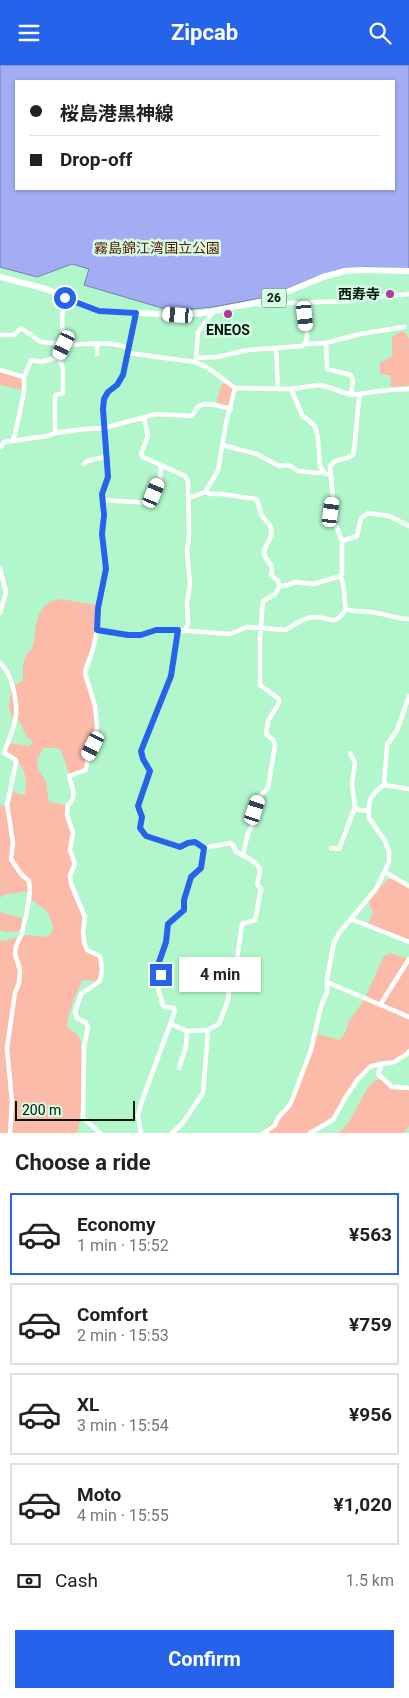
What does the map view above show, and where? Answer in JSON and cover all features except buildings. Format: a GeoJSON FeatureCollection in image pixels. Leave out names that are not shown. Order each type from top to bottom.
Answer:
{"type":"FeatureCollection","features":[{"type":"Feature","properties":{"kind":"main road","name":"26"},"geometry":{"type":"LineString","coordinates":[[0,277],[46,289],[99,311],[184,315],[256,303],[279,296],[323,277],[345,271],[409,271]]}},
{"type":"Feature","properties":{"kind":"street"},"geometry":{"type":"LineString","coordinates":[[256,303],[265,305],[351,301],[365,297],[409,294]]}},
{"type":"Feature","properties":{"kind":"street"},"geometry":{"type":"LineString","coordinates":[[55,433],[55,397],[63,393],[63,368],[58,357],[63,344],[62,316],[65,298]]}},
{"type":"Feature","properties":{"kind":"street"},"geometry":{"type":"LineString","coordinates":[[304,302],[307,337],[305,345]]}},
{"type":"Feature","properties":{"kind":"street"},"geometry":{"type":"LineString","coordinates":[[196,360],[198,332],[214,311]]}},
{"type":"Feature","properties":{"kind":"street"},"geometry":{"type":"LineString","coordinates":[[100,1133],[83,1118],[84,1047],[88,1027],[84,1021],[77,1018],[75,1012],[81,994],[100,981],[102,969],[100,956],[87,949],[84,942],[85,917],[70,875],[75,864],[70,849],[74,833],[67,815],[68,805],[74,796],[69,777],[86,770],[88,756],[96,738],[95,706],[85,673],[97,630],[98,608],[106,569],[102,534],[102,494],[108,477],[105,457],[104,399],[123,375],[136,313]]}},
{"type":"Feature","properties":{"kind":"street"},"geometry":{"type":"LineString","coordinates":[[0,335],[14,335],[21,328],[41,342],[121,345],[128,350],[196,360],[248,351],[326,343],[404,327]]}},
{"type":"Feature","properties":{"kind":"street"},"geometry":{"type":"LineString","coordinates":[[326,343],[327,369],[351,375],[353,380],[350,395]]}},
{"type":"Feature","properties":{"kind":"street"},"geometry":{"type":"LineString","coordinates":[[97,345],[97,354]]}},
{"type":"Feature","properties":{"kind":"street"},"geometry":{"type":"LineString","coordinates":[[276,349],[278,389]]}},
{"type":"Feature","properties":{"kind":"street"},"geometry":{"type":"LineString","coordinates":[[12,440],[24,393],[24,377],[31,361],[41,362],[58,357]]}},
{"type":"Feature","properties":{"kind":"street"},"geometry":{"type":"LineString","coordinates":[[196,360],[235,388],[291,389],[319,385],[350,395],[409,389]]}},
{"type":"Feature","properties":{"kind":"street"},"geometry":{"type":"LineString","coordinates":[[0,370],[24,377]]}},
{"type":"Feature","properties":{"kind":"street"},"geometry":{"type":"LineString","coordinates":[[189,498],[205,492],[218,471],[226,423],[235,388]]}},
{"type":"Feature","properties":{"kind":"street"},"geometry":{"type":"LineString","coordinates":[[291,389],[302,415],[315,426],[320,466],[323,471],[330,474]]}},
{"type":"Feature","properties":{"kind":"street"},"geometry":{"type":"LineString","coordinates":[[280,586],[288,585],[295,581],[314,584],[340,576],[344,569],[342,541],[331,512],[333,499],[330,466],[333,462],[350,458],[354,455],[360,395]]}},
{"type":"Feature","properties":{"kind":"street"},"geometry":{"type":"LineString","coordinates":[[0,448],[2,441],[104,428],[156,414],[191,416],[202,405],[213,405],[230,409]]}},
{"type":"Feature","properties":{"kind":"street"},"geometry":{"type":"LineString","coordinates":[[144,418],[148,436],[141,454],[143,457],[187,478],[189,498],[187,551],[190,584],[186,603],[188,624],[185,630]]}},
{"type":"Feature","properties":{"kind":"street"},"geometry":{"type":"LineString","coordinates":[[222,445],[257,454],[279,466],[289,465],[298,471],[319,473],[323,471]]}},
{"type":"Feature","properties":{"kind":"street"},"geometry":{"type":"LineString","coordinates":[[84,464],[87,461],[105,457]]}},
{"type":"Feature","properties":{"kind":"street"},"geometry":{"type":"LineString","coordinates":[[102,500],[151,503],[160,479],[161,464]]}},
{"type":"Feature","properties":{"kind":"street"},"geometry":{"type":"LineString","coordinates":[[205,492],[238,495],[253,498],[259,502],[262,515],[272,529],[272,534],[264,551],[272,565],[272,575],[280,586]]}},
{"type":"Feature","properties":{"kind":"street"},"geometry":{"type":"LineString","coordinates":[[342,541],[358,536],[361,519],[368,513],[389,516],[409,525]]}},
{"type":"Feature","properties":{"kind":"street"},"geometry":{"type":"LineString","coordinates":[[0,569],[6,593],[0,613]]}},
{"type":"Feature","properties":{"kind":"street"},"geometry":{"type":"LineString","coordinates":[[340,576],[344,586],[343,596],[347,610]]}},
{"type":"Feature","properties":{"kind":"street"},"geometry":{"type":"LineString","coordinates":[[243,855],[260,796],[268,789],[275,745],[274,740],[266,734],[268,721],[279,703],[279,699],[260,685],[260,638],[263,601],[276,594],[280,586]]}},
{"type":"Feature","properties":{"kind":"street"},"geometry":{"type":"LineString","coordinates":[[97,630],[128,635],[141,635],[156,630],[185,630],[230,634],[247,627],[286,631],[294,624],[314,617],[333,621],[338,619],[347,610]]}},
{"type":"Feature","properties":{"kind":"street"},"geometry":{"type":"LineString","coordinates":[[347,610],[364,613],[375,612],[398,619],[409,619]]}},
{"type":"Feature","properties":{"kind":"street"},"geometry":{"type":"LineString","coordinates":[[171,1024],[187,1031],[208,1030],[219,1024],[228,1000],[230,982],[237,960],[242,924],[256,920],[260,905],[261,889],[258,884],[260,871],[258,867],[236,852],[230,843],[204,848],[195,842],[180,847],[146,836],[140,828],[142,817],[138,806],[150,771],[141,751],[171,676],[178,630]]}},
{"type":"Feature","properties":{"kind":"street"},"geometry":{"type":"LineString","coordinates":[[0,663],[4,667],[12,686],[16,713],[4,753],[16,760],[7,804],[14,843],[11,859],[21,874],[29,881],[30,891],[22,933],[16,946],[15,955],[20,970],[19,983],[15,993],[7,1048],[12,1102],[10,1133]]}},
{"type":"Feature","properties":{"kind":"street"},"geometry":{"type":"LineString","coordinates":[[384,785],[387,745],[397,730],[409,696]]}},
{"type":"Feature","properties":{"kind":"street"},"geometry":{"type":"LineString","coordinates":[[331,848],[338,849],[341,845],[355,807],[352,784],[356,763],[350,753]]}},
{"type":"Feature","properties":{"kind":"street"},"geometry":{"type":"LineString","coordinates":[[264,1133],[275,1125],[278,1117],[292,1101],[311,1050],[316,1023],[328,992],[327,982],[334,943],[339,933],[376,889],[389,862],[389,852],[385,841],[368,817],[370,797],[384,785],[409,789]]}},
{"type":"Feature","properties":{"kind":"street"},"geometry":{"type":"LineString","coordinates":[[355,807],[359,810],[368,811]]}},
{"type":"Feature","properties":{"kind":"street"},"geometry":{"type":"LineString","coordinates":[[141,1133],[138,1115],[175,1011],[174,1008],[165,1007],[162,1004],[158,987],[161,975],[157,968],[166,942],[168,924],[184,910],[184,900],[191,877],[201,868],[204,848]]}},
{"type":"Feature","properties":{"kind":"street"},"geometry":{"type":"LineString","coordinates":[[385,872],[409,886]]}},
{"type":"Feature","properties":{"kind":"street"},"geometry":{"type":"LineString","coordinates":[[351,919],[409,943]]}},
{"type":"Feature","properties":{"kind":"street"},"geometry":{"type":"LineString","coordinates":[[380,1005],[409,959]]}},
{"type":"Feature","properties":{"kind":"street"},"geometry":{"type":"LineString","coordinates":[[327,982],[409,1017]]}},
{"type":"Feature","properties":{"kind":"street"},"geometry":{"type":"LineString","coordinates":[[172,1133],[182,1124],[204,1093],[208,1030]]}},
{"type":"Feature","properties":{"kind":"street"},"geometry":{"type":"LineString","coordinates":[[179,1068],[186,1046],[187,1031]]}},
{"type":"Feature","properties":{"kind":"street"},"geometry":{"type":"LineString","coordinates":[[310,1133],[333,1120],[344,1100],[366,1071],[371,1067],[394,1062],[409,1051]]}},
{"type":"Feature","properties":{"kind":"street"},"geometry":{"type":"LineString","coordinates":[[382,1064],[378,1074],[389,1085],[409,1088]]}},
{"type":"Feature","properties":{"kind":"shaded area"},"geometry":{"type":"Polygon","coordinates":[[[400,332],[405,332],[409,339],[409,385],[391,388],[391,378],[389,375],[382,375],[380,373],[380,363],[392,356],[392,337],[400,332]]]}},
{"type":"Feature","properties":{"kind":"shaded area"},"geometry":{"type":"Polygon","coordinates":[[[0,371],[23,378],[23,390],[0,385],[0,371]]]}},
{"type":"Feature","properties":{"kind":"shaded area"},"geometry":{"type":"Polygon","coordinates":[[[224,383],[233,388],[230,406],[216,404],[221,386],[224,383]]]}},
{"type":"Feature","properties":{"kind":"shaded area"},"geometry":{"type":"Polygon","coordinates":[[[60,599],[97,605],[92,643],[83,670],[83,676],[92,695],[94,705],[94,732],[85,768],[69,774],[61,750],[58,748],[43,748],[37,760],[38,770],[46,781],[49,802],[65,805],[65,816],[71,831],[68,851],[73,858],[68,876],[82,917],[83,947],[89,954],[97,956],[100,965],[100,978],[95,981],[83,980],[75,996],[67,1027],[78,1035],[81,1043],[86,1099],[80,1112],[77,1133],[0,1133],[0,941],[27,935],[47,936],[51,934],[53,928],[48,912],[32,900],[28,891],[3,895],[0,898],[0,805],[9,808],[13,792],[25,795],[26,785],[24,773],[17,758],[6,751],[9,743],[29,746],[33,742],[26,736],[20,722],[12,718],[9,706],[12,686],[23,681],[24,661],[32,647],[38,616],[45,605],[60,599]]]}},
{"type":"Feature","properties":{"kind":"shaded area"},"geometry":{"type":"Polygon","coordinates":[[[388,879],[394,879],[409,888],[409,941],[368,924],[373,913],[368,900],[388,879]]]}},
{"type":"Feature","properties":{"kind":"shaded area"},"geometry":{"type":"Polygon","coordinates":[[[0,911],[22,918],[21,929],[11,932],[0,930],[0,911]]]}},
{"type":"Feature","properties":{"kind":"shaded area"},"geometry":{"type":"Polygon","coordinates":[[[390,953],[409,959],[409,1049],[404,1056],[394,1061],[378,1061],[369,1066],[359,1075],[336,1112],[308,1133],[263,1133],[270,1124],[276,1121],[278,1115],[292,1101],[315,1036],[318,1034],[340,1040],[346,1031],[349,1021],[364,1000],[384,956],[390,953]]]}},
{"type":"Feature","properties":{"kind":"shaded area"},"geometry":{"type":"Polygon","coordinates":[[[380,1079],[389,1085],[409,1089],[409,1126],[404,1133],[337,1133],[349,1121],[368,1088],[373,1082],[380,1079]]]}},
{"type":"Feature","properties":{"kind":"water","name":"霧島錦江湾国立公園"},"geometry":{"type":"Polygon","coordinates":[[[0,65],[409,65],[409,269],[366,267],[314,278],[266,297],[213,307],[172,311],[84,285],[89,269],[72,264],[37,277],[0,267],[0,65]]]}},
{"type":"Feature","properties":{"kind":"place","name":"西寿寺"},"geometry":{"type":"Point","coordinates":[390,294]}},
{"type":"Feature","properties":{"kind":"place","name":"ENEOS"},"geometry":{"type":"Point","coordinates":[228,314]}},
{"type":"Feature","properties":{"kind":"route"},"geometry":{"type":"LineString","coordinates":[[65,298],[99,311],[136,313],[123,375],[117,385],[108,392],[104,399],[105,457],[108,477],[102,494],[104,515],[102,534],[106,569],[98,608],[97,630],[128,635],[141,635],[164,629],[178,630],[171,676],[141,751],[150,771],[150,776],[138,806],[142,817],[140,828],[146,836],[180,847],[195,842],[204,848],[200,871],[191,877],[184,900],[184,910],[168,924],[166,942],[157,968],[161,975]]}}]}
